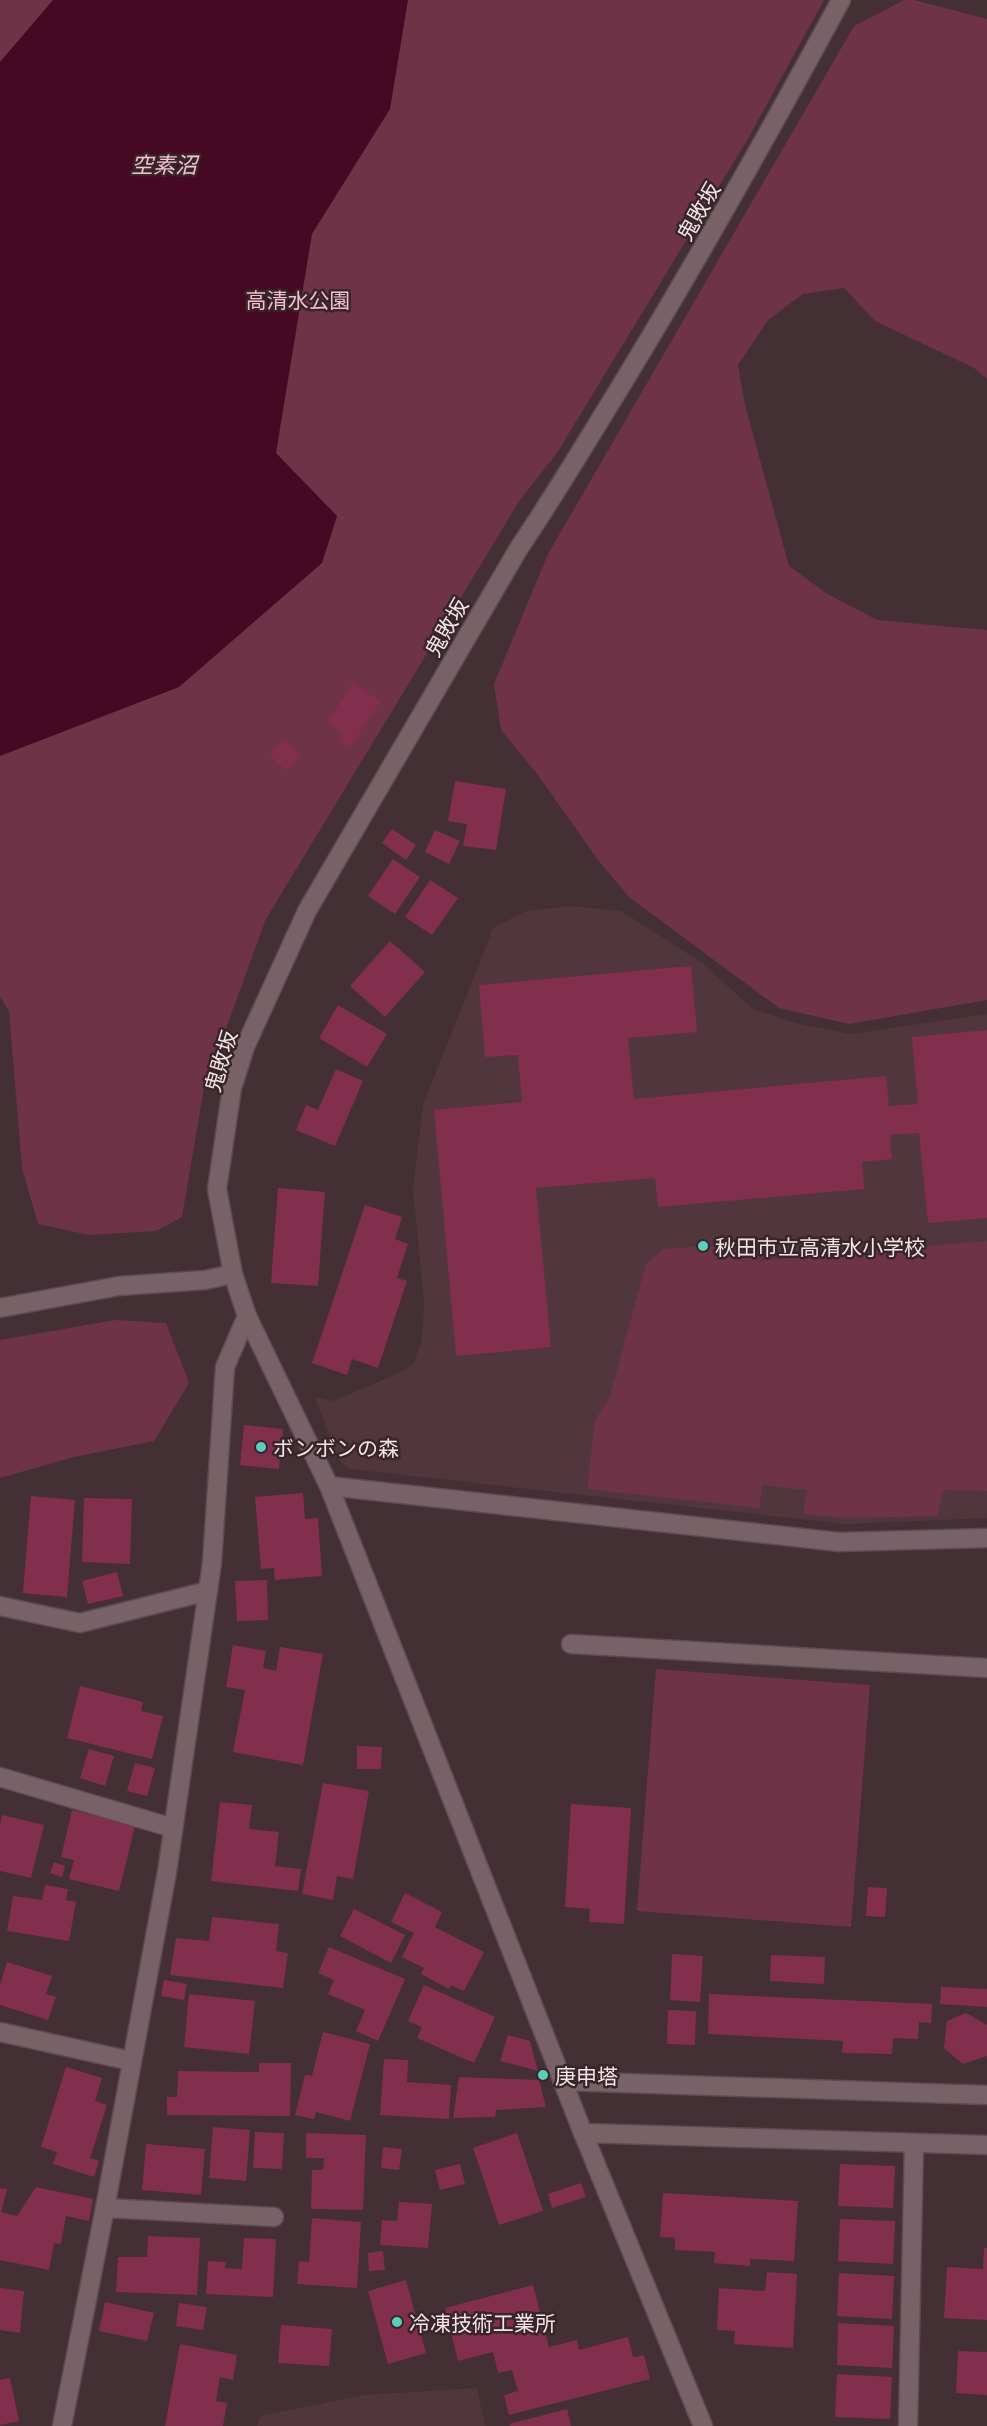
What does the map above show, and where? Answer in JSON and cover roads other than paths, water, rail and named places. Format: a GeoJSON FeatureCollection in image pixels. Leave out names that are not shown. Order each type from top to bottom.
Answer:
{"type":"FeatureCollection","features":[{"type":"Feature","properties":{"kind":"street","name":"鬼敗坂"},"geometry":{"type":"LineString","coordinates":[[703,2426],[583,2133],[329,1486],[247,1316],[233,1274],[217,1189],[232,1088],[245,1047],[307,911],[519,548],[650,340],[766,139],[841,0]]}},
{"type":"Feature","properties":{"kind":"street"},"geometry":{"type":"LineString","coordinates":[[0,1308],[119,1286],[205,1280],[233,1274]]}},
{"type":"Feature","properties":{"kind":"street"},"geometry":{"type":"LineString","coordinates":[[62,2426],[105,2208],[173,1828],[212,1563],[225,1367],[247,1316]]}},
{"type":"Feature","properties":{"kind":"street"},"geometry":{"type":"LineString","coordinates":[[329,1486],[839,1542],[987,1538]]}},
{"type":"Feature","properties":{"kind":"street"},"geometry":{"type":"LineString","coordinates":[[0,1606],[80,1623],[208,1591]]}},
{"type":"Feature","properties":{"kind":"street"},"geometry":{"type":"LineString","coordinates":[[571,1644],[987,1668]]}},
{"type":"Feature","properties":{"kind":"street"},"geometry":{"type":"LineString","coordinates":[[0,1776],[173,1828]]}},
{"type":"Feature","properties":{"kind":"street"},"geometry":{"type":"LineString","coordinates":[[0,2031],[131,2061]]}},
{"type":"Feature","properties":{"kind":"street"},"geometry":{"type":"LineString","coordinates":[[563,2081],[987,2095]]}},
{"type":"Feature","properties":{"kind":"street"},"geometry":{"type":"LineString","coordinates":[[583,2133],[987,2145]]}},
{"type":"Feature","properties":{"kind":"street"},"geometry":{"type":"LineString","coordinates":[[908,2426],[914,2142]]}},
{"type":"Feature","properties":{"kind":"street"},"geometry":{"type":"LineString","coordinates":[[105,2208],[274,2217]]}},
{"type":"Feature","properties":{"kind":"water","name":"空素沼"},"geometry":{"type":"Polygon","coordinates":[[[53,0],[408,0],[390,109],[312,234],[276,453],[337,516],[322,563],[179,687],[0,756],[0,62],[53,0]]]}},
{"type":"Feature","properties":{"kind":"place","name":"秋田市立高清水小学校"},"geometry":{"type":"Point","coordinates":[703,1246]}},
{"type":"Feature","properties":{"kind":"place","name":"ボンボンの森"},"geometry":{"type":"Point","coordinates":[261,1447]}},
{"type":"Feature","properties":{"kind":"place","name":"庚申塔"},"geometry":{"type":"Point","coordinates":[543,2075]}},
{"type":"Feature","properties":{"kind":"place","name":"冷凍技術工業所"},"geometry":{"type":"Point","coordinates":[397,2322]}},
{"type":"Feature","properties":{"kind":"park label","name":"高清水公園"},"geometry":{"type":"Point","coordinates":[298,299]}}]}
